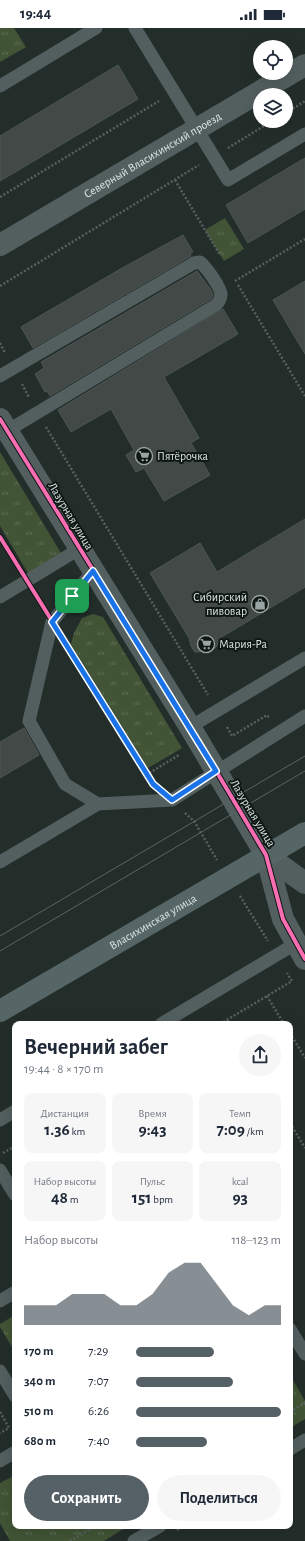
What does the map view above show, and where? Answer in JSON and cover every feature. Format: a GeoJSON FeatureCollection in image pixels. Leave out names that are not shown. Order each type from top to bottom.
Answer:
{"type":"FeatureCollection","features":[{"type":"Feature","properties":{"kind":"highway","name":"Власихинская улица"},"geometry":{"type":"LineString","coordinates":[[0,1011],[305,833]]}},
{"type":"Feature","properties":{"kind":"street","name":"Северный Власихинский проезд"},"geometry":{"type":"LineString","coordinates":[[0,246],[305,65]]}},
{"type":"Feature","properties":{"kind":"street","name":"Лазурная улица"},"geometry":{"type":"LineString","coordinates":[[4,425],[190,727],[266,855],[282,919],[300,951]]}},
{"type":"Feature","properties":{"kind":"street","name":"Лазурная улица"},"geometry":{"type":"LineString","coordinates":[[266,855],[305,883]]}},
{"type":"Feature","properties":{"kind":"lane"},"geometry":{"type":"LineString","coordinates":[[0,86],[96,28]]}},
{"type":"Feature","properties":{"kind":"lane"},"geometry":{"type":"LineString","coordinates":[[135,28],[228,180],[305,134]]}},
{"type":"Feature","properties":{"kind":"lane"},"geometry":{"type":"LineString","coordinates":[[0,376],[194,263],[200,262],[205,266],[221,292],[220,298],[216,305],[38,414],[4,425]]}},
{"type":"Feature","properties":{"kind":"lane"},"geometry":{"type":"LineString","coordinates":[[0,597],[79,549]]}},
{"type":"Feature","properties":{"kind":"lane"},"geometry":{"type":"LineString","coordinates":[[93,571],[52,622],[29,722],[65,784],[98,804]]}},
{"type":"Feature","properties":{"kind":"lane"},"geometry":{"type":"LineString","coordinates":[[190,727],[305,658]]}},
{"type":"Feature","properties":{"kind":"lane"},"geometry":{"type":"LineString","coordinates":[[0,862],[98,804],[172,800],[305,716]]}},
{"type":"Feature","properties":{"kind":"lane"},"geometry":{"type":"LineString","coordinates":[[167,1021],[300,951]]}},
{"type":"Feature","properties":{"kind":"lane"},"geometry":{"type":"LineString","coordinates":[[0,1120],[12,1113]]}},
{"type":"Feature","properties":{"kind":"lane"},"geometry":{"type":"LineString","coordinates":[[0,1170],[12,1190]]}},
{"type":"Feature","properties":{"kind":"lane"},"geometry":{"type":"LineString","coordinates":[[0,1301],[12,1294]]}},
{"type":"Feature","properties":{"kind":"lane"},"geometry":{"type":"LineString","coordinates":[[293,1333],[305,1354]]}},
{"type":"Feature","properties":{"kind":"lane"},"geometry":{"type":"LineString","coordinates":[[0,1371],[12,1391]]}},
{"type":"Feature","properties":{"kind":"lane"},"geometry":{"type":"LineString","coordinates":[[293,1447],[305,1440]]}},
{"type":"Feature","properties":{"kind":"lane"},"geometry":{"type":"LineString","coordinates":[[0,1461],[12,1454]]}},
{"type":"Feature","properties":{"kind":"lane"},"geometry":{"type":"LineString","coordinates":[[134,1541],[155,1529]]}},
{"type":"Feature","properties":{"kind":"path"},"geometry":{"type":"LineString","coordinates":[[0,197],[174,92]]}},
{"type":"Feature","properties":{"kind":"path"},"geometry":{"type":"LineString","coordinates":[[293,109],[305,102]]}},
{"type":"Feature","properties":{"kind":"path"},"geometry":{"type":"LineString","coordinates":[[0,286],[260,128]]}},
{"type":"Feature","properties":{"kind":"path"},"geometry":{"type":"LineString","coordinates":[[175,180],[223,261]]}},
{"type":"Feature","properties":{"kind":"path"},"geometry":{"type":"LineString","coordinates":[[235,281],[305,239]]}},
{"type":"Feature","properties":{"kind":"path"},"geometry":{"type":"LineString","coordinates":[[231,274],[305,396]]}},
{"type":"Feature","properties":{"kind":"path"},"geometry":{"type":"LineString","coordinates":[[0,343],[38,414],[227,727],[222,730]]}},
{"type":"Feature","properties":{"kind":"path"},"geometry":{"type":"LineString","coordinates":[[0,537],[146,775],[153,784],[194,821],[262,931]]}},
{"type":"Feature","properties":{"kind":"path"},"geometry":{"type":"LineString","coordinates":[[146,775],[179,756]]}},
{"type":"Feature","properties":{"kind":"path"},"geometry":{"type":"LineString","coordinates":[[267,996],[282,1021]]}},
{"type":"Feature","properties":{"kind":"path"},"geometry":{"type":"LineString","coordinates":[[293,1038],[305,1058]]}},
{"type":"Feature","properties":{"kind":"path"},"geometry":{"type":"LineString","coordinates":[[293,1128],[305,1148]]}},
{"type":"Feature","properties":{"kind":"path"},"geometry":{"type":"LineString","coordinates":[[0,1155],[12,1148]]}},
{"type":"Feature","properties":{"kind":"path"},"geometry":{"type":"LineString","coordinates":[[293,1410],[305,1403]]}},
{"type":"Feature","properties":{"kind":"path"},"geometry":{"type":"LineString","coordinates":[[0,1412],[9,1428],[0,1433]]}},
{"type":"Feature","properties":{"kind":"path"},"geometry":{"type":"LineString","coordinates":[[70,1541],[91,1529]]}},
{"type":"Feature","properties":{"kind":"green space"},"geometry":{"type":"Polygon","coordinates":[[[0,28],[14,28],[26,47],[0,62],[0,28]]]}},
{"type":"Feature","properties":{"kind":"green space"},"geometry":{"type":"Polygon","coordinates":[[[225,218],[244,249],[224,261],[205,230],[225,218]]]}},
{"type":"Feature","properties":{"kind":"green space"},"geometry":{"type":"Polygon","coordinates":[[[0,452],[61,553],[28,573],[0,526],[0,452]]]}},
{"type":"Feature","properties":{"kind":"green space"},"geometry":{"type":"Polygon","coordinates":[[[93,614],[103,617],[182,748],[148,768],[71,644],[74,633],[82,618],[93,614]]]}},
{"type":"Feature","properties":{"kind":"green space"},"geometry":{"type":"Polygon","coordinates":[[[12,1317],[12,1347],[0,1327],[0,1324],[12,1317]]]}},
{"type":"Feature","properties":{"kind":"green space"},"geometry":{"type":"Polygon","coordinates":[[[293,1380],[305,1401],[305,1419],[293,1426],[293,1380]]]}},
{"type":"Feature","properties":{"kind":"green space"},"geometry":{"type":"Polygon","coordinates":[[[12,1477],[12,1529],[123,1529],[104,1541],[10,1541],[0,1523],[0,1483],[12,1477]]]}},
{"type":"Feature","properties":{"kind":"building"},"geometry":{"type":"Polygon","coordinates":[[[118,65],[138,99],[0,181],[0,136],[118,65]]]}},
{"type":"Feature","properties":{"kind":"building"},"geometry":{"type":"Polygon","coordinates":[[[305,158],[305,209],[248,243],[226,205],[305,158]]]}},
{"type":"Feature","properties":{"kind":"building"},"geometry":{"type":"Polygon","coordinates":[[[183,235],[193,252],[190,253],[191,256],[33,348],[21,327],[124,267],[183,235]]]}},
{"type":"Feature","properties":{"kind":"building"},"geometry":{"type":"Polygon","coordinates":[[[197,271],[211,290],[213,295],[211,299],[50,396],[47,391],[45,392],[35,374],[44,368],[41,362],[197,271]]]}},
{"type":"Feature","properties":{"kind":"building"},"geometry":{"type":"Polygon","coordinates":[[[305,281],[305,354],[273,300],[305,281]]]}},
{"type":"Feature","properties":{"kind":"building"},"geometry":{"type":"Polygon","coordinates":[[[223,309],[238,334],[164,377],[199,438],[191,443],[210,475],[164,501],[144,468],[136,472],[126,455],[134,450],[111,409],[71,432],[58,410],[223,309]]]}},
{"type":"Feature","properties":{"kind":"building"},"geometry":{"type":"Polygon","coordinates":[[[305,519],[305,587],[220,638],[217,646],[212,651],[195,652],[191,646],[189,638],[150,573],[200,543],[217,572],[305,519]]]}},
{"type":"Feature","properties":{"kind":"building"},"geometry":{"type":"Polygon","coordinates":[[[24,728],[39,755],[0,778],[0,742],[24,728]]]}},
{"type":"Feature","properties":{"kind":"tram line"},"geometry":{"type":"LineString","coordinates":[[0,936],[305,756]]}},
{"type":"Feature","properties":{"kind":"tram line"},"geometry":{"type":"LineString","coordinates":[[0,951],[305,771]]}},
{"type":"Feature","properties":{"kind":"cycle path"},"geometry":{"type":"LineString","coordinates":[[0,419],[190,727],[266,855],[283,919],[305,959]]}},
{"type":"Feature","properties":{"kind":"cycle path"},"geometry":{"type":"LineString","coordinates":[[0,537],[153,784]]}},
{"type":"Feature","properties":{"kind":"place","name":"Пятёрочка"},"geometry":{"type":"Point","coordinates":[144,456]}},
{"type":"Feature","properties":{"kind":"place","name":"Сибирский пивовар"},"geometry":{"type":"Point","coordinates":[260,604]}},
{"type":"Feature","properties":{"kind":"place","name":"Мария-Ра"},"geometry":{"type":"Point","coordinates":[206,644]}},
{"type":"Feature","properties":{"kind":"route"},"geometry":{"type":"LineString","coordinates":[[93,571],[216,771],[172,800],[153,784],[52,622],[72,596],[93,571]]}}]}
